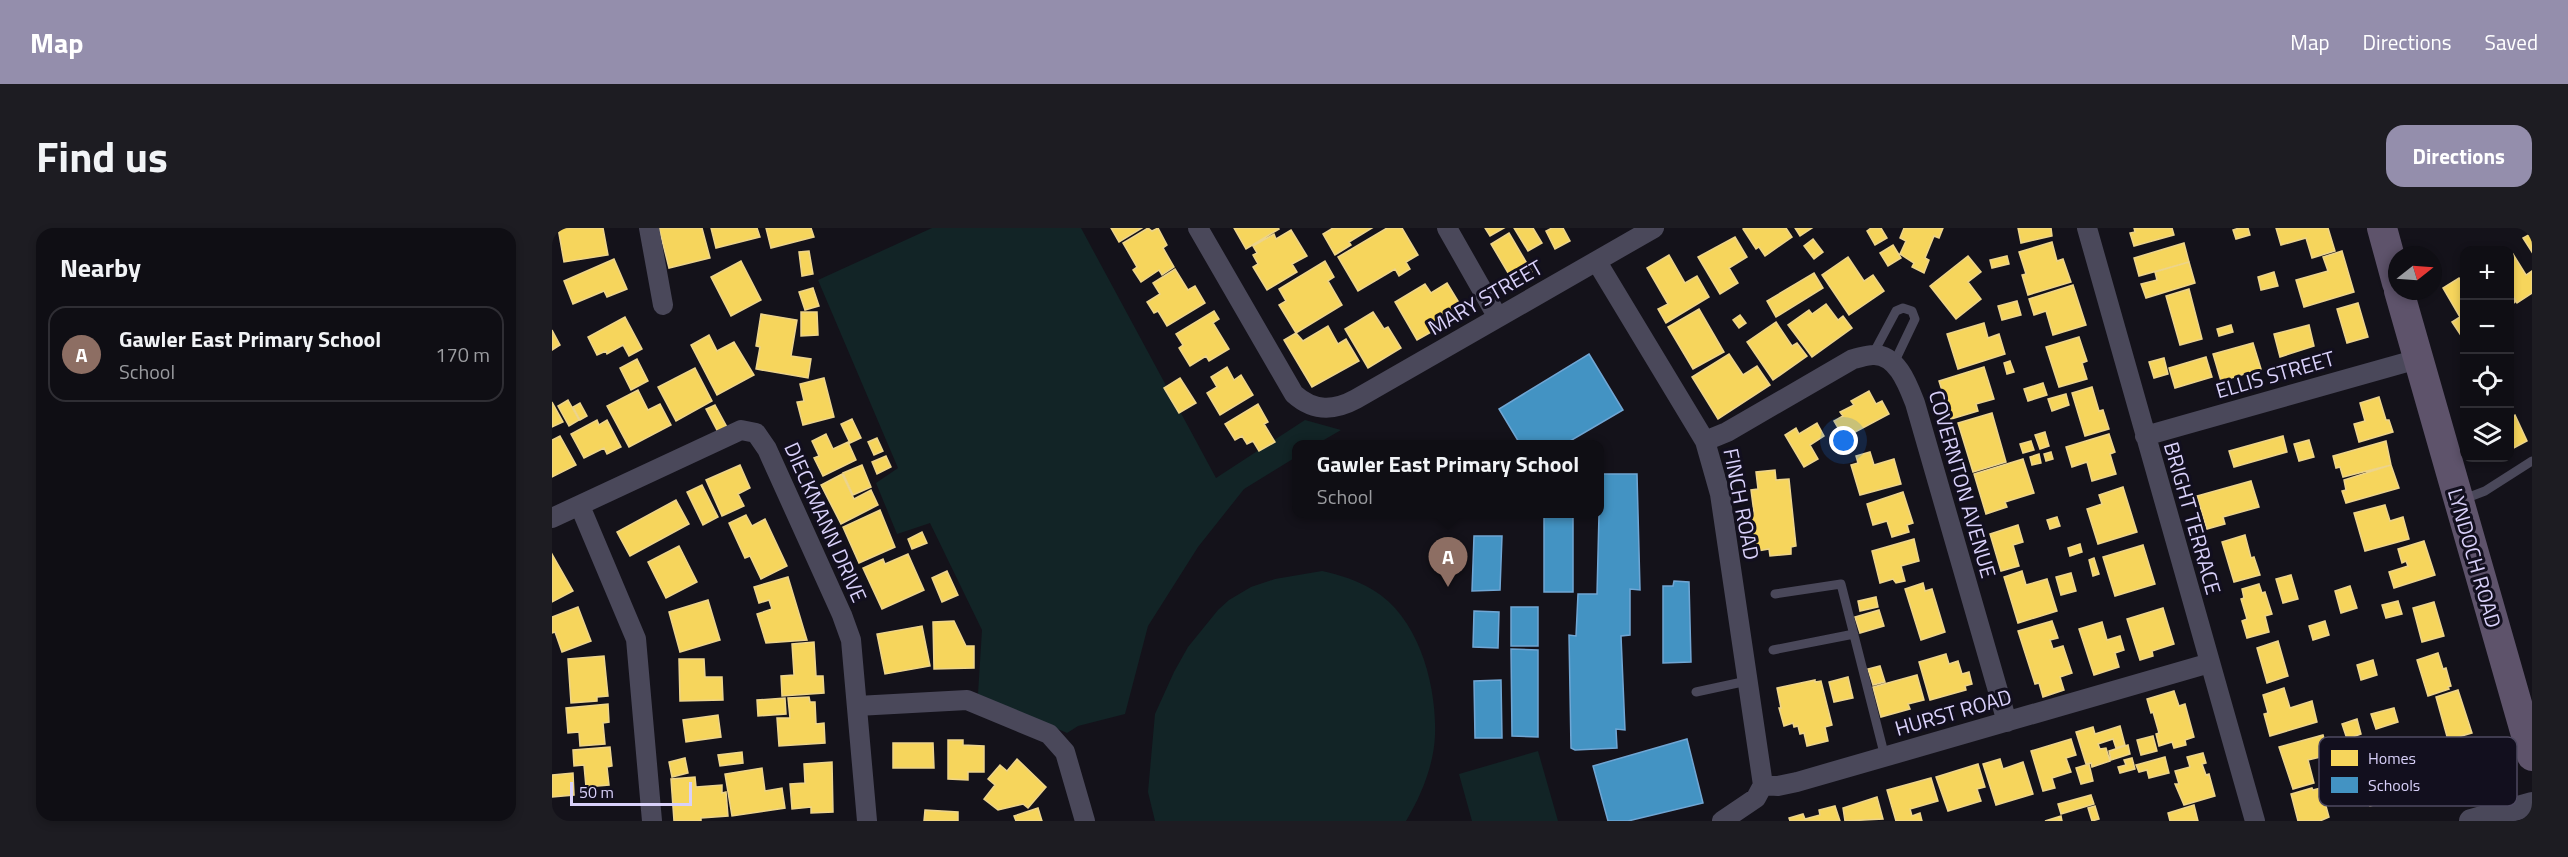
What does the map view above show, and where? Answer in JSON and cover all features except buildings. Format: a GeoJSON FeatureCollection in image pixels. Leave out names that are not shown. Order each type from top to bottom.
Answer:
{"type":"FeatureCollection","features":[{"type":"Feature","properties":{"kind":"main road"},"geometry":{"type":"LineString","coordinates":[[2382,228],[2388,250]]}},
{"type":"Feature","properties":{"kind":"main road","name":"LYNDOCH ROAD"},"geometry":{"type":"LineString","coordinates":[[2402,300],[2532,756]]}},
{"type":"Feature","properties":{"kind":"street"},"geometry":{"type":"LineString","coordinates":[[649,228],[663,305]]}},
{"type":"Feature","properties":{"kind":"street","name":"MARY STREET"},"geometry":{"type":"LineString","coordinates":[[1198,228],[1294,394],[1314,407],[1339,408],[1654,228]]}},
{"type":"Feature","properties":{"kind":"street"},"geometry":{"type":"LineString","coordinates":[[1447,228],[1497,316]]}},
{"type":"Feature","properties":{"kind":"street","name":"BRIGHT TERRACE"},"geometry":{"type":"LineString","coordinates":[[2086,228],[2255,821]]}},
{"type":"Feature","properties":{"kind":"street","name":"FINCH ROAD"},"geometry":{"type":"LineString","coordinates":[[1597,262],[1705,441],[1720,494],[1763,784]]}},
{"type":"Feature","properties":{"kind":"street"},"geometry":{"type":"LineString","coordinates":[[1705,441],[1728,432],[1853,359],[1873,354],[1894,363]]}},
{"type":"Feature","properties":{"kind":"street","name":"ELLIS STREET"},"geometry":{"type":"LineString","coordinates":[[2145,436],[2418,359]]}},
{"type":"Feature","properties":{"kind":"street","name":"COVERNTON AVENUE"},"geometry":{"type":"LineString","coordinates":[[1894,363],[1908,383],[1915,403],[2007,722]]}},
{"type":"Feature","properties":{"kind":"street","name":"DIECKMANN DRIVE"},"geometry":{"type":"LineString","coordinates":[[552,518],[741,430],[756,433],[767,449],[851,640],[867,821]]}},
{"type":"Feature","properties":{"kind":"street"},"geometry":{"type":"LineString","coordinates":[[580,506],[636,639],[652,821]]}},
{"type":"Feature","properties":{"kind":"street","name":"HURST ROAD"},"geometry":{"type":"LineString","coordinates":[[1763,784],[1778,786],[2210,663]]}},
{"type":"Feature","properties":{"kind":"street"},"geometry":{"type":"LineString","coordinates":[[857,706],[967,700],[1049,734],[1065,752],[1085,821]]}},
{"type":"Feature","properties":{"kind":"street"},"geometry":{"type":"LineString","coordinates":[[1722,821],[1756,798],[1763,784]]}},
{"type":"Feature","properties":{"kind":"street"},"geometry":{"type":"LineString","coordinates":[[2471,821],[2532,804]]}},
{"type":"Feature","properties":{"kind":"lane"},"geometry":{"type":"LineString","coordinates":[[1873,354],[1896,311],[1903,308],[1912,312],[1915,320],[1894,363]]}},
{"type":"Feature","properties":{"kind":"lane"},"geometry":{"type":"LineString","coordinates":[[2459,500],[2485,491],[2532,461]]}},
{"type":"Feature","properties":{"kind":"lane"},"geometry":{"type":"LineString","coordinates":[[1775,594],[1840,584],[1885,757]]}},
{"type":"Feature","properties":{"kind":"lane"},"geometry":{"type":"LineString","coordinates":[[1773,650],[1854,634]]}},
{"type":"Feature","properties":{"kind":"lane"},"geometry":{"type":"LineString","coordinates":[[1696,692],[1747,681]]}},
{"type":"Feature","properties":{"kind":"shaded area"},"geometry":{"type":"Polygon","coordinates":[[[932,228],[1081,228],[1216,478],[1305,420],[1341,430],[1324,440],[1292,440],[1292,459],[1244,489],[1198,547],[1148,626],[1125,714],[1078,726],[1067,733],[978,694],[982,630],[930,523],[897,534],[876,483],[898,468],[818,280],[932,228]]]}},
{"type":"Feature","properties":{"kind":"shaded area"},"geometry":{"type":"Polygon","coordinates":[[[1322,571],[1361,583],[1389,602],[1402,617],[1422,654],[1433,695],[1434,746],[1426,780],[1406,821],[1155,821],[1148,792],[1155,714],[1188,647],[1218,610],[1229,600],[1251,587],[1275,579],[1322,571]]]}},
{"type":"Feature","properties":{"kind":"shaded area"},"geometry":{"type":"Polygon","coordinates":[[[1538,751],[1558,821],[1472,821],[1459,774],[1538,751]]]}},
{"type":"Feature","properties":{"kind":"place","name":"Gawler East Primary School"},"geometry":{"type":"Point","coordinates":[1448,587]}}]}
